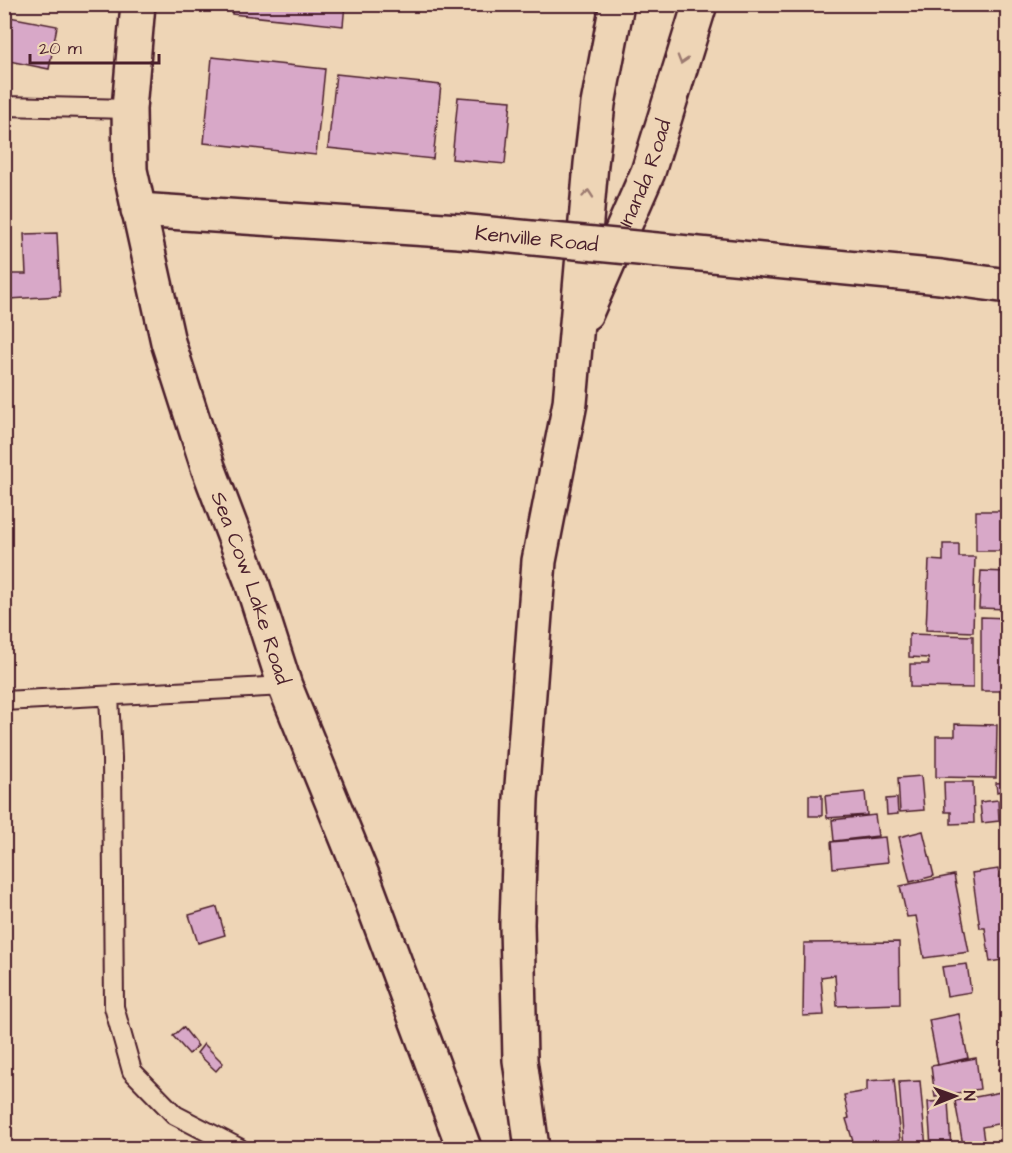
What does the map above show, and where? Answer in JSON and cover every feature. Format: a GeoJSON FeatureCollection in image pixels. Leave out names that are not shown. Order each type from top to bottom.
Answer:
{"type":"FeatureCollection","features":[{"type":"Feature","properties":{"kind":"street","name":"Sea Cow Lake Road"},"geometry":{"type":"LineString","coordinates":[[138,4],[129,109],[130,170],[168,342],[208,467],[251,580],[285,686],[366,885],[464,1149]]}},
{"type":"Feature","properties":{"kind":"street","name":"Inanda Road"},"geometry":{"type":"LineString","coordinates":[[532,1149],[520,1060],[516,924],[522,799],[539,561],[570,403],[594,134],[617,4]]}},
{"type":"Feature","properties":{"kind":"street","name":"Inanda Road"},"geometry":{"type":"LineString","coordinates":[[576,336],[648,172],[700,4]]}},
{"type":"Feature","properties":{"kind":"street","name":"Kenville Road"},"geometry":{"type":"LineString","coordinates":[[138,210],[459,231],[1008,285]]}},
{"type":"Feature","properties":{"kind":"lane"},"geometry":{"type":"LineString","coordinates":[[4,106],[129,109]]}},
{"type":"Feature","properties":{"kind":"lane"},"geometry":{"type":"LineString","coordinates":[[4,701],[285,686]]}},
{"type":"Feature","properties":{"kind":"lane"},"geometry":{"type":"LineString","coordinates":[[109,696],[112,758],[114,1007],[132,1071],[175,1115],[239,1149]]}},
{"type":"Feature","properties":{"kind":"building"},"geometry":{"type":"Polygon","coordinates":[[[233,4],[345,4],[343,26],[232,14],[233,4]]]}},
{"type":"Feature","properties":{"kind":"building"},"geometry":{"type":"Polygon","coordinates":[[[4,16],[57,26],[49,69],[4,60],[4,16]]]}},
{"type":"Feature","properties":{"kind":"building"},"geometry":{"type":"Polygon","coordinates":[[[212,57],[325,69],[316,155],[204,143],[212,57]]]}},
{"type":"Feature","properties":{"kind":"building"},"geometry":{"type":"Polygon","coordinates":[[[336,74],[441,85],[433,159],[328,148],[336,74]]]}},
{"type":"Feature","properties":{"kind":"building"},"geometry":{"type":"Polygon","coordinates":[[[458,97],[511,101],[505,164],[452,159],[458,97]]]}},
{"type":"Feature","properties":{"kind":"building"},"geometry":{"type":"Polygon","coordinates":[[[57,233],[60,296],[9,299],[8,274],[26,274],[24,234],[57,233]]]}},
{"type":"Feature","properties":{"kind":"building"},"geometry":{"type":"Polygon","coordinates":[[[976,511],[1008,511],[1008,551],[976,551],[976,511]]]}},
{"type":"Feature","properties":{"kind":"building"},"geometry":{"type":"Polygon","coordinates":[[[943,544],[959,544],[959,557],[975,557],[973,632],[926,630],[929,560],[943,561],[943,544]]]}},
{"type":"Feature","properties":{"kind":"building"},"geometry":{"type":"Polygon","coordinates":[[[981,571],[1008,572],[1008,609],[979,608],[981,571]]]}},
{"type":"Feature","properties":{"kind":"building"},"geometry":{"type":"Polygon","coordinates":[[[981,617],[1008,618],[1008,691],[981,691],[981,617]]]}},
{"type":"Feature","properties":{"kind":"building"},"geometry":{"type":"Polygon","coordinates":[[[909,634],[973,636],[973,688],[910,687],[910,664],[929,664],[928,658],[909,657],[909,634]]]}},
{"type":"Feature","properties":{"kind":"building"},"geometry":{"type":"Polygon","coordinates":[[[955,724],[997,725],[996,778],[936,777],[936,736],[955,736],[955,724]]]}},
{"type":"Feature","properties":{"kind":"building"},"geometry":{"type":"Polygon","coordinates":[[[1004,729],[1008,729],[1008,748],[1006,748],[1004,729]]]}},
{"type":"Feature","properties":{"kind":"building"},"geometry":{"type":"Polygon","coordinates":[[[1002,751],[1008,751],[1008,779],[1004,779],[1002,751]]]}},
{"type":"Feature","properties":{"kind":"building"},"geometry":{"type":"Polygon","coordinates":[[[921,776],[924,810],[900,812],[898,778],[921,776]]]}},
{"type":"Feature","properties":{"kind":"building"},"geometry":{"type":"Polygon","coordinates":[[[944,782],[973,782],[974,823],[951,824],[951,812],[945,812],[944,782]]]}},
{"type":"Feature","properties":{"kind":"building"},"geometry":{"type":"Polygon","coordinates":[[[1008,782],[1008,810],[1003,810],[1000,791],[997,792],[996,783],[1008,782]]]}},
{"type":"Feature","properties":{"kind":"building"},"geometry":{"type":"Polygon","coordinates":[[[865,792],[867,815],[827,818],[825,796],[865,792]]]}},
{"type":"Feature","properties":{"kind":"building"},"geometry":{"type":"Polygon","coordinates":[[[809,795],[822,795],[822,816],[809,816],[809,795]]]}},
{"type":"Feature","properties":{"kind":"building"},"geometry":{"type":"Polygon","coordinates":[[[897,798],[898,814],[887,815],[886,799],[897,798]]]}},
{"type":"Feature","properties":{"kind":"building"},"geometry":{"type":"Polygon","coordinates":[[[998,800],[999,821],[982,823],[980,802],[998,800]]]}},
{"type":"Feature","properties":{"kind":"building"},"geometry":{"type":"Polygon","coordinates":[[[1008,813],[1008,865],[1007,866],[1001,814],[1008,813]]]}},
{"type":"Feature","properties":{"kind":"building"},"geometry":{"type":"Polygon","coordinates":[[[875,815],[878,836],[834,841],[832,820],[875,815]]]}},
{"type":"Feature","properties":{"kind":"building"},"geometry":{"type":"Polygon","coordinates":[[[923,831],[934,876],[910,882],[899,837],[923,831]]]}},
{"type":"Feature","properties":{"kind":"building"},"geometry":{"type":"Polygon","coordinates":[[[885,837],[888,862],[833,868],[831,842],[885,837]]]}},
{"type":"Feature","properties":{"kind":"building"},"geometry":{"type":"Polygon","coordinates":[[[998,869],[1000,881],[1008,879],[1008,959],[990,962],[985,928],[980,928],[972,873],[998,869]]]}},
{"type":"Feature","properties":{"kind":"building"},"geometry":{"type":"Polygon","coordinates":[[[954,875],[969,952],[924,958],[916,916],[907,917],[900,886],[954,875]]]}},
{"type":"Feature","properties":{"kind":"building"},"geometry":{"type":"Polygon","coordinates":[[[217,907],[225,935],[198,943],[189,915],[217,907]]]}},
{"type":"Feature","properties":{"kind":"building"},"geometry":{"type":"Polygon","coordinates":[[[899,942],[900,1004],[837,1006],[835,975],[821,977],[824,1015],[803,1016],[804,943],[899,942]]]}},
{"type":"Feature","properties":{"kind":"building"},"geometry":{"type":"Polygon","coordinates":[[[967,964],[971,992],[947,996],[942,967],[967,964]]]}},
{"type":"Feature","properties":{"kind":"building"},"geometry":{"type":"Polygon","coordinates":[[[959,1014],[968,1058],[938,1065],[929,1020],[959,1014]]]}},
{"type":"Feature","properties":{"kind":"building"},"geometry":{"type":"Polygon","coordinates":[[[183,1027],[198,1046],[189,1054],[173,1036],[183,1027]]]}},
{"type":"Feature","properties":{"kind":"building"},"geometry":{"type":"Polygon","coordinates":[[[204,1044],[223,1063],[216,1071],[197,1053],[204,1044]]]}},
{"type":"Feature","properties":{"kind":"building"},"geometry":{"type":"Polygon","coordinates":[[[976,1058],[980,1089],[935,1097],[931,1066],[976,1058]]]}},
{"type":"Feature","properties":{"kind":"building"},"geometry":{"type":"Polygon","coordinates":[[[1008,1064],[1008,1088],[999,1069],[1008,1064]]]}},
{"type":"Feature","properties":{"kind":"building"},"geometry":{"type":"Polygon","coordinates":[[[894,1079],[900,1140],[855,1148],[846,1119],[849,1118],[844,1095],[867,1091],[867,1081],[894,1079]]]}},
{"type":"Feature","properties":{"kind":"building"},"geometry":{"type":"Polygon","coordinates":[[[920,1081],[926,1148],[904,1148],[899,1082],[920,1081]]]}},
{"type":"Feature","properties":{"kind":"building"},"geometry":{"type":"Polygon","coordinates":[[[1001,1092],[1007,1122],[982,1127],[984,1141],[963,1145],[955,1101],[1001,1092]]]}},
{"type":"Feature","properties":{"kind":"building"},"geometry":{"type":"Polygon","coordinates":[[[948,1101],[951,1148],[931,1148],[928,1102],[948,1101]]]}},
{"type":"Feature","properties":{"kind":"building"},"geometry":{"type":"Polygon","coordinates":[[[1008,1138],[1008,1148],[1000,1148],[997,1142],[1008,1138]]]}},
{"type":"Feature","properties":{"kind":"building"},"geometry":{"type":"Polygon","coordinates":[[[995,1144],[997,1148],[983,1148],[995,1144]]]}}]}
